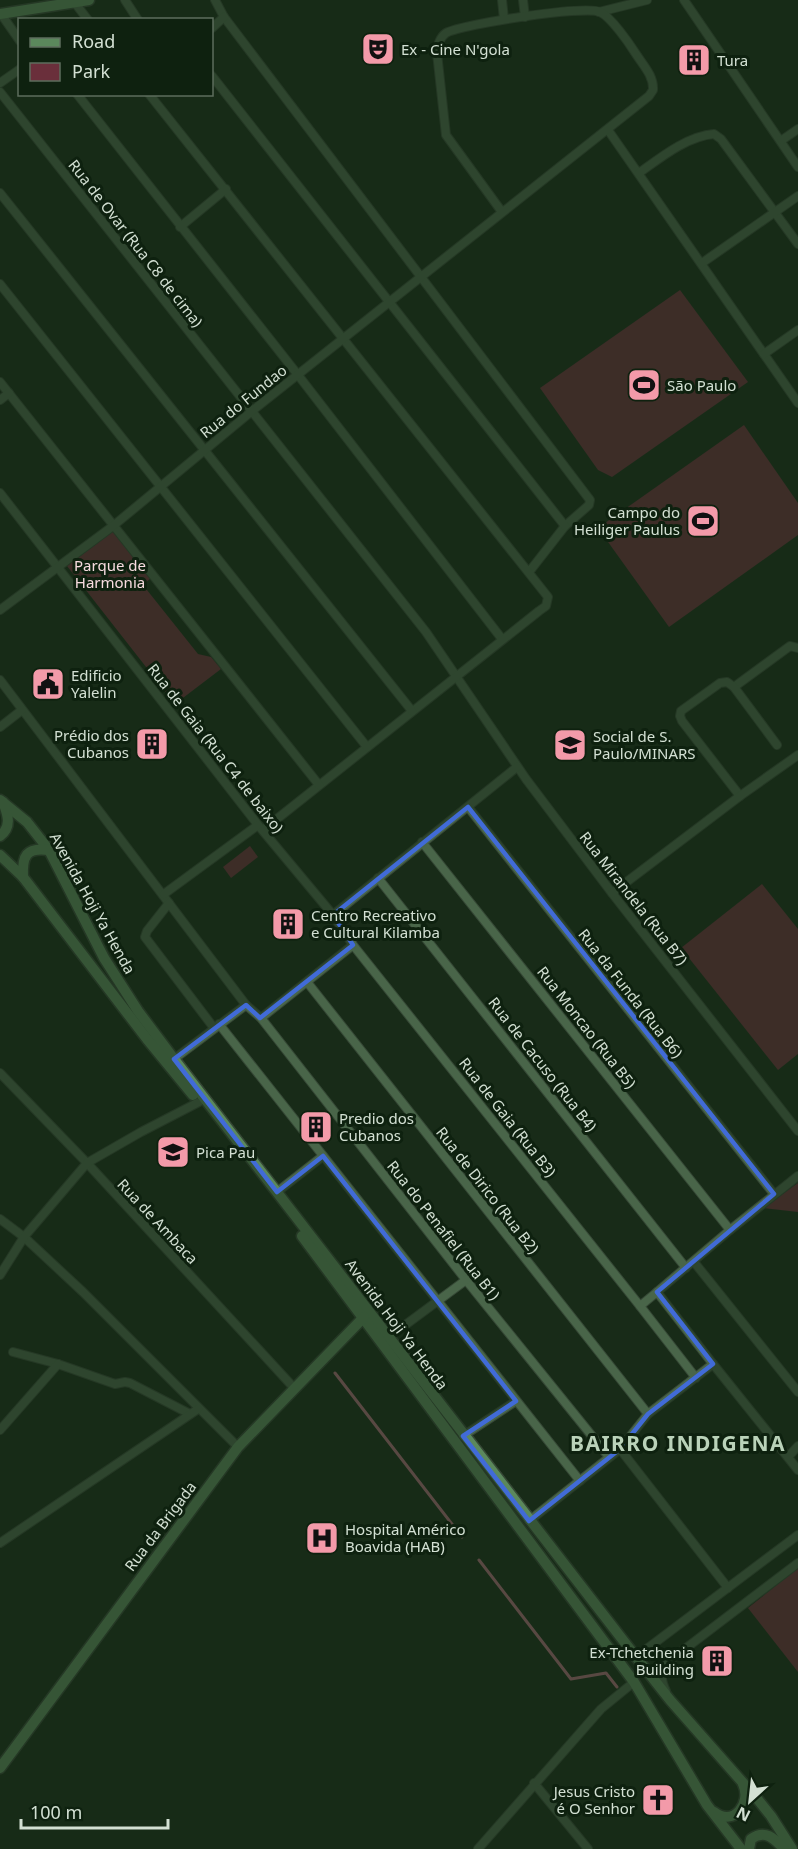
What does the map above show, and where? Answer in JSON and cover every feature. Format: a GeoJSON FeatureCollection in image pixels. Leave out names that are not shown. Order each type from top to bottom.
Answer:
{"type":"FeatureCollection","features":[{"type":"Feature","properties":{"kind":"main road"},"geometry":{"type":"LineString","coordinates":[[0,14],[89,0]]}},
{"type":"Feature","properties":{"kind":"main road"},"geometry":{"type":"LineString","coordinates":[[0,836],[6,830],[8,823],[8,814],[1,801]]}},
{"type":"Feature","properties":{"kind":"main road","name":"Avenida Hoji Ya Henda"},"geometry":{"type":"LineString","coordinates":[[1,801],[27,822],[49,850],[104,958],[138,1011],[174,1059],[529,1521],[670,1700],[771,1816],[792,1849]]}},
{"type":"Feature","properties":{"kind":"main road"},"geometry":{"type":"LineString","coordinates":[[23,877],[22,862],[31,850],[49,850]]}},
{"type":"Feature","properties":{"kind":"main road","name":"Avenida Hoji Ya Henda"},"geometry":{"type":"LineString","coordinates":[[0,855],[23,877],[364,1317],[634,1682],[707,1805],[741,1849]]}},
{"type":"Feature","properties":{"kind":"main road","name":"Rua da Brigada"},"geometry":{"type":"LineString","coordinates":[[0,1768],[238,1447],[364,1317]]}},
{"type":"Feature","properties":{"kind":"main road"},"geometry":{"type":"LineString","coordinates":[[707,1805],[723,1817],[736,1815],[747,1799],[742,1781]]}},
{"type":"Feature","properties":{"kind":"main road"},"geometry":{"type":"LineString","coordinates":[[749,1849],[751,1839],[765,1834],[771,1836],[783,1849]]}},
{"type":"Feature","properties":{"kind":"street"},"geometry":{"type":"LineString","coordinates":[[125,0],[137,18]]}},
{"type":"Feature","properties":{"kind":"street"},"geometry":{"type":"LineString","coordinates":[[215,0],[224,17],[591,502],[565,526],[529,572]]}},
{"type":"Feature","properties":{"kind":"street"},"geometry":{"type":"LineString","coordinates":[[502,0],[504,19]]}},
{"type":"Feature","properties":{"kind":"street"},"geometry":{"type":"LineString","coordinates":[[523,0],[525,16]]}},
{"type":"Feature","properties":{"kind":"street"},"geometry":{"type":"LineString","coordinates":[[502,212],[446,135],[437,53],[439,42],[446,33],[504,19],[579,10],[599,12],[647,0]]}},
{"type":"Feature","properties":{"kind":"street"},"geometry":{"type":"LineString","coordinates":[[684,0],[782,140],[798,167]]}},
{"type":"Feature","properties":{"kind":"street"},"geometry":{"type":"LineString","coordinates":[[75,3],[86,18]]}},
{"type":"Feature","properties":{"kind":"street","name":"Rua do Fundao"},"geometry":{"type":"LineString","coordinates":[[0,610],[113,526],[252,411],[649,96],[653,90],[651,77],[632,49],[605,16],[599,12]]}},
{"type":"Feature","properties":{"kind":"street"},"geometry":{"type":"LineString","coordinates":[[0,14],[18,38]]}},
{"type":"Feature","properties":{"kind":"street"},"geometry":{"type":"LineString","coordinates":[[213,27],[224,17]]}},
{"type":"Feature","properties":{"kind":"street"},"geometry":{"type":"LineString","coordinates":[[2,82],[18,70]]}},
{"type":"Feature","properties":{"kind":"street"},"geometry":{"type":"LineString","coordinates":[[213,77],[565,526]]}},
{"type":"Feature","properties":{"kind":"street","name":"Rua de Ovar (Rua C8 de cima)"},"geometry":{"type":"LineString","coordinates":[[0,92],[426,632],[456,676]]}},
{"type":"Feature","properties":{"kind":"street"},"geometry":{"type":"LineString","coordinates":[[79,96],[502,639]]}},
{"type":"Feature","properties":{"kind":"street"},"geometry":{"type":"LineString","coordinates":[[151,96],[548,597],[548,601],[539,611],[320,785],[164,894]]}},
{"type":"Feature","properties":{"kind":"street"},"geometry":{"type":"LineString","coordinates":[[608,129],[798,404]]}},
{"type":"Feature","properties":{"kind":"street"},"geometry":{"type":"LineString","coordinates":[[782,140],[798,129]]}},
{"type":"Feature","properties":{"kind":"street"},"geometry":{"type":"LineString","coordinates":[[639,173],[666,154],[697,138],[714,134],[721,139],[798,244]]}},
{"type":"Feature","properties":{"kind":"street"},"geometry":{"type":"LineString","coordinates":[[180,227],[226,189]]}},
{"type":"Feature","properties":{"kind":"street"},"geometry":{"type":"LineString","coordinates":[[0,193],[412,711]]}},
{"type":"Feature","properties":{"kind":"street"},"geometry":{"type":"LineString","coordinates":[[702,263],[798,196]]}},
{"type":"Feature","properties":{"kind":"street"},"geometry":{"type":"LineString","coordinates":[[0,284],[367,747]]}},
{"type":"Feature","properties":{"kind":"street"},"geometry":{"type":"LineString","coordinates":[[764,354],[798,330]]}},
{"type":"Feature","properties":{"kind":"street"},"geometry":{"type":"LineString","coordinates":[[0,382],[320,785]]}},
{"type":"Feature","properties":{"kind":"street"},"geometry":{"type":"LineString","coordinates":[[0,400],[9,393]]}},
{"type":"Feature","properties":{"kind":"street","name":"Rua de Gaia (Rua C4 de baixo)"},"geometry":{"type":"LineString","coordinates":[[0,493],[260,828],[333,915],[353,945]]}},
{"type":"Feature","properties":{"kind":"street"},"geometry":{"type":"LineString","coordinates":[[734,687],[790,646],[798,648]]}},
{"type":"Feature","properties":{"kind":"street","name":"Rua Mirandela (Rua B7)"},"geometry":{"type":"LineString","coordinates":[[456,676],[517,767],[798,1131]]}},
{"type":"Feature","properties":{"kind":"street","name":"Rua do Penafiel (Rua B1)"},"geometry":{"type":"LineString","coordinates":[[0,680],[246,1005],[261,1018],[466,1280],[609,1457]]}},
{"type":"Feature","properties":{"kind":"street"},"geometry":{"type":"LineString","coordinates":[[740,796],[680,716],[681,711],[720,683],[727,682],[734,687],[777,745]]}},
{"type":"Feature","properties":{"kind":"street"},"geometry":{"type":"LineString","coordinates":[[0,727],[22,710]]}},
{"type":"Feature","properties":{"kind":"street"},"geometry":{"type":"LineString","coordinates":[[612,893],[798,755]]}},
{"type":"Feature","properties":{"kind":"street"},"geometry":{"type":"LineString","coordinates":[[333,915],[517,767]]}},
{"type":"Feature","properties":{"kind":"street","name":"Rua da Funda (Rua B6)"},"geometry":{"type":"LineString","coordinates":[[468,807],[774,1194]]}},
{"type":"Feature","properties":{"kind":"street","name":"Rua Moncao (Rua B5)"},"geometry":{"type":"LineString","coordinates":[[423,842],[730,1230]]}},
{"type":"Feature","properties":{"kind":"street","name":"Rua de Cacuso (Rua B4)"},"geometry":{"type":"LineString","coordinates":[[378,878],[686,1268]]}},
{"type":"Feature","properties":{"kind":"street"},"geometry":{"type":"LineString","coordinates":[[169,903],[147,931],[145,937],[323,1156],[580,1480]]}},
{"type":"Feature","properties":{"kind":"street"},"geometry":{"type":"LineString","coordinates":[[261,1018],[353,945]]}},
{"type":"Feature","properties":{"kind":"street","name":"Rua de Gaia (Rua B3)"},"geometry":{"type":"LineString","coordinates":[[353,945],[696,1378]]}},
{"type":"Feature","properties":{"kind":"street","name":"Rua de Dirico (Rua B2)"},"geometry":{"type":"LineString","coordinates":[[308,982],[648,1414]]}},
{"type":"Feature","properties":{"kind":"street"},"geometry":{"type":"LineString","coordinates":[[174,1059],[246,1005]]}},
{"type":"Feature","properties":{"kind":"street","name":"Rua de Ambaca"},"geometry":{"type":"LineString","coordinates":[[0,1073],[87,1163],[295,1389]]}},
{"type":"Feature","properties":{"kind":"street"},"geometry":{"type":"LineString","coordinates":[[0,1275],[24,1236],[87,1163],[199,1102]]}},
{"type":"Feature","properties":{"kind":"street"},"geometry":{"type":"LineString","coordinates":[[277,1192],[323,1156]]}},
{"type":"Feature","properties":{"kind":"street"},"geometry":{"type":"LineString","coordinates":[[640,1306],[798,1176]]}},
{"type":"Feature","properties":{"kind":"street"},"geometry":{"type":"LineString","coordinates":[[0,1219],[24,1236],[83,1292],[238,1447]]}},
{"type":"Feature","properties":{"kind":"street"},"geometry":{"type":"LineString","coordinates":[[694,1262],[798,1392]]}},
{"type":"Feature","properties":{"kind":"street"},"geometry":{"type":"LineString","coordinates":[[389,1337],[466,1280]]}},
{"type":"Feature","properties":{"kind":"street"},"geometry":{"type":"LineString","coordinates":[[657,1292],[798,1470]]}},
{"type":"Feature","properties":{"kind":"street"},"geometry":{"type":"LineString","coordinates":[[13,1352],[58,1364],[115,1384],[130,1383],[190,1414]]}},
{"type":"Feature","properties":{"kind":"street"},"geometry":{"type":"LineString","coordinates":[[0,1430],[58,1364]]}},
{"type":"Feature","properties":{"kind":"street"},"geometry":{"type":"LineString","coordinates":[[529,1521],[620,1449],[648,1414],[713,1364]]}},
{"type":"Feature","properties":{"kind":"street"},"geometry":{"type":"LineString","coordinates":[[463,1436],[516,1401]]}},
{"type":"Feature","properties":{"kind":"street"},"geometry":{"type":"LineString","coordinates":[[0,1543],[198,1409]]}},
{"type":"Feature","properties":{"kind":"street"},"geometry":{"type":"LineString","coordinates":[[788,1457],[798,1446]]}},
{"type":"Feature","properties":{"kind":"street"},"geometry":{"type":"LineString","coordinates":[[620,1449],[728,1588]]}},
{"type":"Feature","properties":{"kind":"street"},"geometry":{"type":"LineString","coordinates":[[636,1657],[798,1535]]}},
{"type":"Feature","properties":{"kind":"street"},"geometry":{"type":"LineString","coordinates":[[670,1700],[662,1679],[662,1672],[669,1661],[798,1563]]}},
{"type":"Feature","properties":{"kind":"street"},"geometry":{"type":"LineString","coordinates":[[478,1849],[601,1709],[634,1682]]}},
{"type":"Feature","properties":{"kind":"street"},"geometry":{"type":"LineString","coordinates":[[534,1784],[588,1849]]}},
{"type":"Feature","properties":{"kind":"highlighted area"},"geometry":{"type":"Polygon","coordinates":[[[468,807],[774,1194],[657,1292],[713,1364],[648,1414],[620,1449],[529,1521],[463,1436],[516,1401],[323,1156],[277,1192],[174,1059],[246,1005],[260,1018],[353,945],[333,915],[468,807]]]}},
{"type":"Feature","properties":{"kind":"green space","name":"São Paulo"},"geometry":{"type":"Polygon","coordinates":[[[680,290],[748,382],[612,477],[598,470],[540,388],[680,290]]]}},
{"type":"Feature","properties":{"kind":"green space","name":"Campo do Heiliger Paulus"},"geometry":{"type":"Polygon","coordinates":[[[744,425],[798,503],[798,535],[669,627],[598,528],[744,425]]]}},
{"type":"Feature","properties":{"kind":"green space","name":"Parque de Harmonia"},"geometry":{"type":"Polygon","coordinates":[[[113,531],[151,578],[143,585],[198,654],[211,657],[221,669],[175,704],[67,566],[113,531]]]}},
{"type":"Feature","properties":{"kind":"green space"},"geometry":{"type":"Polygon","coordinates":[[[250,846],[258,857],[231,878],[223,867],[250,846]]]}},
{"type":"Feature","properties":{"kind":"green space"},"geometry":{"type":"Polygon","coordinates":[[[762,884],[798,929],[798,1054],[778,1070],[681,948],[762,884]]]}},
{"type":"Feature","properties":{"kind":"green space"},"geometry":{"type":"Polygon","coordinates":[[[798,1183],[798,1212],[763,1208],[798,1183]]]}},
{"type":"Feature","properties":{"kind":"green space"},"geometry":{"type":"Polygon","coordinates":[[[798,1568],[798,1672],[748,1608],[798,1568]]]}},
{"type":"Feature","properties":{"kind":"waterway"},"geometry":{"type":"LineString","coordinates":[[335,1373],[462,1537]]}},
{"type":"Feature","properties":{"kind":"waterway"},"geometry":{"type":"LineString","coordinates":[[479,1560],[571,1679],[606,1673],[617,1687]]}},
{"type":"Feature","properties":{"kind":"place","name":"Ex - Cine N'gola"},"geometry":{"type":"Point","coordinates":[378,49]}},
{"type":"Feature","properties":{"kind":"place","name":"Tura"},"geometry":{"type":"Point","coordinates":[694,60]}},
{"type":"Feature","properties":{"kind":"place","name":"São Paulo"},"geometry":{"type":"Point","coordinates":[644,385]}},
{"type":"Feature","properties":{"kind":"place","name":"Campo do Heiliger Paulus"},"geometry":{"type":"Point","coordinates":[703,521]}},
{"type":"Feature","properties":{"kind":"place","name":"Edificio Yalelin"},"geometry":{"type":"Point","coordinates":[48,684]}},
{"type":"Feature","properties":{"kind":"place","name":"Prédio dos Cubanos"},"geometry":{"type":"Point","coordinates":[152,744]}},
{"type":"Feature","properties":{"kind":"place","name":"Social de S. Paulo/MINARS"},"geometry":{"type":"Point","coordinates":[570,745]}},
{"type":"Feature","properties":{"kind":"place","name":"Centro Recreativo e Cultural Kilamba"},"geometry":{"type":"Point","coordinates":[288,924]}},
{"type":"Feature","properties":{"kind":"place","name":"Predio dos Cubanos"},"geometry":{"type":"Point","coordinates":[316,1127]}},
{"type":"Feature","properties":{"kind":"place","name":"Pica Pau"},"geometry":{"type":"Point","coordinates":[173,1152]}},
{"type":"Feature","properties":{"kind":"place","name":"Hospital Américo Boavida (HAB)"},"geometry":{"type":"Point","coordinates":[322,1538]}},
{"type":"Feature","properties":{"kind":"place","name":"Ex-Tchetchenia Building"},"geometry":{"type":"Point","coordinates":[717,1661]}},
{"type":"Feature","properties":{"kind":"place","name":"Jesus Cristo é O Senhor"},"geometry":{"type":"Point","coordinates":[658,1800]}},
{"type":"Feature","properties":{"kind":"district","name":"BAIRRO INDIGENA"},"geometry":{"type":"Point","coordinates":[678,1443]}}]}
